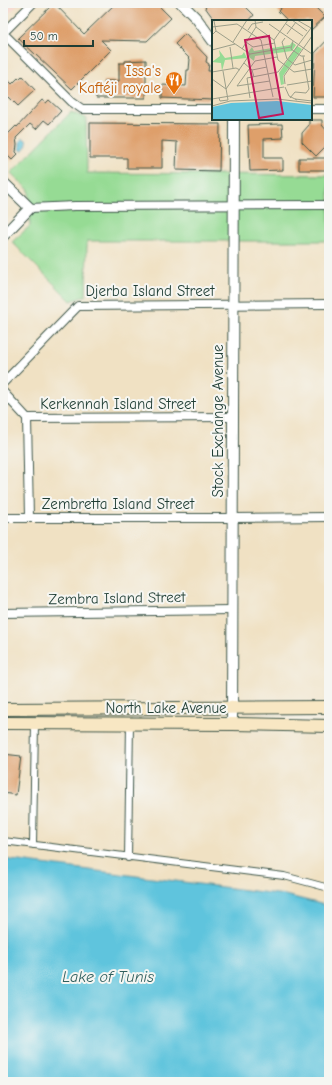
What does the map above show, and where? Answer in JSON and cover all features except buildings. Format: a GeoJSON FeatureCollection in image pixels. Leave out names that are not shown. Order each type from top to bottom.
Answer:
{"type":"FeatureCollection","features":[{"type":"Feature","properties":{"kind":"main road","name":"North Lake Avenue"},"geometry":{"type":"LineString","coordinates":[[3,709],[329,707]]}},
{"type":"Feature","properties":{"kind":"main road","name":"North Lake Avenue"},"geometry":{"type":"LineString","coordinates":[[3,723],[329,726]]}},
{"type":"Feature","properties":{"kind":"street"},"geometry":{"type":"LineString","coordinates":[[33,3],[3,33],[72,102],[82,109],[212,109]]}},
{"type":"Feature","properties":{"kind":"street"},"geometry":{"type":"LineString","coordinates":[[181,3],[197,19],[212,40]]}},
{"type":"Feature","properties":{"kind":"street"},"geometry":{"type":"LineString","coordinates":[[312,109],[329,109]]}},
{"type":"Feature","properties":{"kind":"street","name":"Stock Exchange Avenue"},"geometry":{"type":"LineString","coordinates":[[232,724],[231,610],[234,120]]}},
{"type":"Feature","properties":{"kind":"street"},"geometry":{"type":"LineString","coordinates":[[3,182],[30,208]]}},
{"type":"Feature","properties":{"kind":"street"},"geometry":{"type":"LineString","coordinates":[[3,236],[30,208],[75,206],[329,205]]}},
{"type":"Feature","properties":{"kind":"street","name":"Djerba Island Street"},"geometry":{"type":"LineString","coordinates":[[3,383],[78,306],[329,304]]}},
{"type":"Feature","properties":{"kind":"street"},"geometry":{"type":"LineString","coordinates":[[3,392],[27,418],[30,517]]}},
{"type":"Feature","properties":{"kind":"street","name":"Kerkennah Island Street"},"geometry":{"type":"LineString","coordinates":[[27,418],[233,417]]}},
{"type":"Feature","properties":{"kind":"street","name":"Zembretta Island Street"},"geometry":{"type":"LineString","coordinates":[[3,518],[329,517]]}},
{"type":"Feature","properties":{"kind":"street","name":"Zembra Island Street"},"geometry":{"type":"LineString","coordinates":[[3,613],[231,610]]}},
{"type":"Feature","properties":{"kind":"street"},"geometry":{"type":"LineString","coordinates":[[33,845],[35,723]]}},
{"type":"Feature","properties":{"kind":"street"},"geometry":{"type":"LineString","coordinates":[[128,858],[130,724]]}},
{"type":"Feature","properties":{"kind":"street"},"geometry":{"type":"LineString","coordinates":[[3,841],[128,858],[284,876],[329,888]]}},
{"type":"Feature","properties":{"kind":"shaded area"},"geometry":{"type":"Polygon","coordinates":[[[3,3],[20,3],[3,19],[3,3]]]}},
{"type":"Feature","properties":{"kind":"green space"},"geometry":{"type":"Polygon","coordinates":[[[71,112],[86,118],[87,173],[329,175],[329,241],[87,241],[86,296],[71,301],[12,242],[30,226],[29,190],[11,173],[71,112]]]}},
{"type":"Feature","properties":{"kind":"water"},"geometry":{"type":"Polygon","coordinates":[[[23,138],[26,140],[27,145],[22,151],[20,149],[20,141],[23,138]]]}},
{"type":"Feature","properties":{"kind":"water","name":"Lake of Tunis"},"geometry":{"type":"Polygon","coordinates":[[[3,859],[285,895],[329,906],[329,1082],[3,1082],[3,859]]]}},
{"type":"Feature","properties":{"kind":"place","name":"Issa's Kaftéji royale"},"geometry":{"type":"Point","coordinates":[174,95]}}]}
